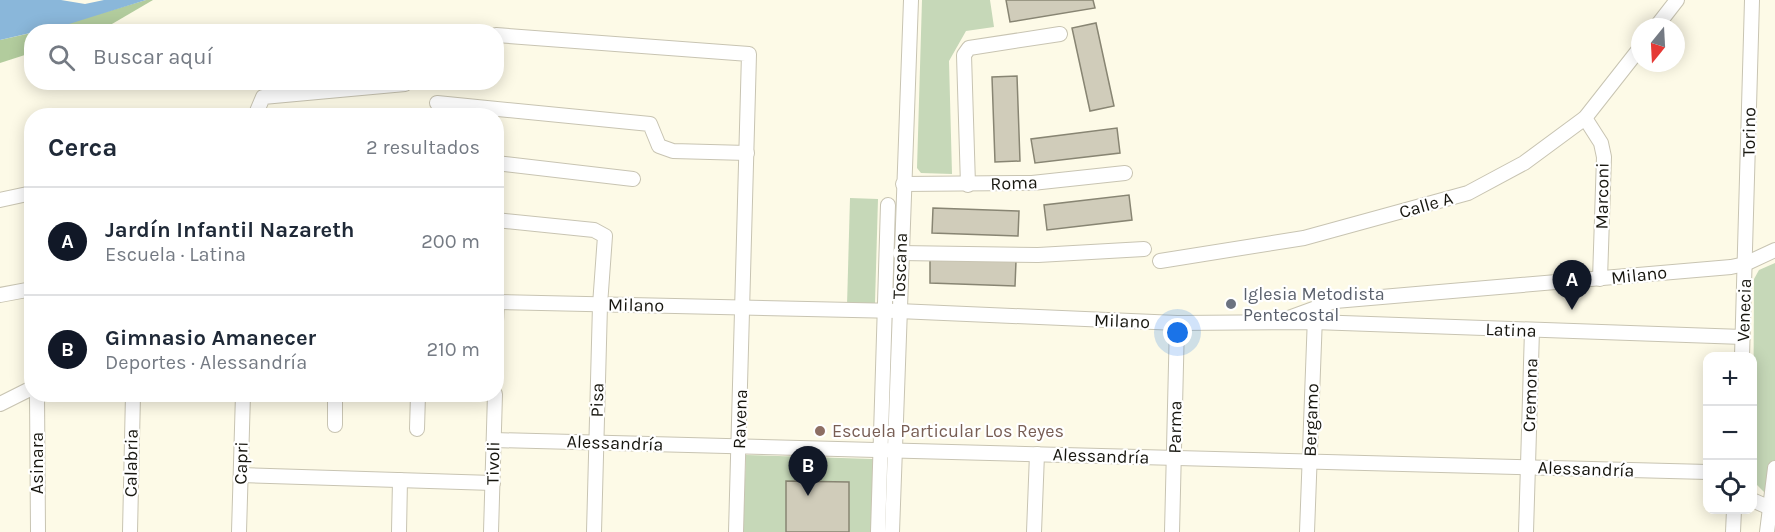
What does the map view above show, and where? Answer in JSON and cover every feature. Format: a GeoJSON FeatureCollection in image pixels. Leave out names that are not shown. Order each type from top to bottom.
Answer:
{"type":"FeatureCollection","features":[{"type":"Feature","properties":{"kind":"street","name":"Toscana"},"geometry":{"type":"LineString","coordinates":[[891,311],[900,253],[910,0]]}},
{"type":"Feature","properties":{"kind":"street"},"geometry":{"type":"LineString","coordinates":[[1663,18],[1677,0]]}},
{"type":"Feature","properties":{"kind":"street","name":"Torino"},"geometry":{"type":"LineString","coordinates":[[1745,264],[1752,0]]}},
{"type":"Feature","properties":{"kind":"street"},"geometry":{"type":"LineString","coordinates":[[968,185],[964,56],[969,48],[1060,34]]}},
{"type":"Feature","properties":{"kind":"street","name":"Ravena"},"geometry":{"type":"LineString","coordinates":[[504,36],[749,54],[744,307],[736,532]]}},
{"type":"Feature","properties":{"kind":"street","name":"Calle A"},"geometry":{"type":"LineString","coordinates":[[1160,261],[1304,238],[1460,196],[1495,181],[1524,163],[1585,118],[1631,59]]}},
{"type":"Feature","properties":{"kind":"street"},"geometry":{"type":"LineString","coordinates":[[258,108],[263,97],[339,90]]}},
{"type":"Feature","properties":{"kind":"street"},"geometry":{"type":"LineString","coordinates":[[437,103],[488,108]]}},
{"type":"Feature","properties":{"kind":"street"},"geometry":{"type":"LineString","coordinates":[[504,110],[650,124],[658,146],[673,151],[747,153]]}},
{"type":"Feature","properties":{"kind":"street","name":"Marconi"},"geometry":{"type":"LineString","coordinates":[[1585,118],[1601,143],[1604,157],[1600,279]]}},
{"type":"Feature","properties":{"kind":"street"},"geometry":{"type":"LineString","coordinates":[[504,164],[633,179]]}},
{"type":"Feature","properties":{"kind":"street","name":"Roma"},"geometry":{"type":"LineString","coordinates":[[903,184],[968,185],[1066,180],[1125,172]]}},
{"type":"Feature","properties":{"kind":"street"},"geometry":{"type":"LineString","coordinates":[[0,200],[24,195]]}},
{"type":"Feature","properties":{"kind":"street","name":"Toscana"},"geometry":{"type":"LineString","coordinates":[[878,532],[887,450],[891,311],[888,205]]}},
{"type":"Feature","properties":{"kind":"street","name":"Pisa"},"geometry":{"type":"LineString","coordinates":[[504,221],[594,230],[605,236],[600,305],[594,532]]}},
{"type":"Feature","properties":{"kind":"street"},"geometry":{"type":"LineString","coordinates":[[900,253],[1038,255],[1144,249]]}},
{"type":"Feature","properties":{"kind":"street","name":"Milano"},"geometry":{"type":"LineString","coordinates":[[504,302],[891,311],[1177,323],[1278,322],[1335,301],[1600,279],[1745,264],[1775,250]]}},
{"type":"Feature","properties":{"kind":"street","name":"Venecia"},"geometry":{"type":"LineString","coordinates":[[1742,352],[1745,264]]}},
{"type":"Feature","properties":{"kind":"street"},"geometry":{"type":"LineString","coordinates":[[0,295],[24,290]]}},
{"type":"Feature","properties":{"kind":"street","name":"Bergamo"},"geometry":{"type":"LineString","coordinates":[[1307,532],[1315,308]]}},
{"type":"Feature","properties":{"kind":"street","name":"Latina"},"geometry":{"type":"LineString","coordinates":[[1278,322],[1743,337]]}},
{"type":"Feature","properties":{"kind":"street","name":"Parma"},"geometry":{"type":"LineString","coordinates":[[1172,532],[1177,323]]}},
{"type":"Feature","properties":{"kind":"street","name":"Cremona"},"geometry":{"type":"LineString","coordinates":[[1526,532],[1532,330]]}},
{"type":"Feature","properties":{"kind":"street"},"geometry":{"type":"LineString","coordinates":[[0,404],[24,392]]}},
{"type":"Feature","properties":{"kind":"street","name":"Asinara"},"geometry":{"type":"LineString","coordinates":[[37,402],[38,532]]}},
{"type":"Feature","properties":{"kind":"street","name":"Calabria"},"geometry":{"type":"LineString","coordinates":[[130,532],[133,402]]}},
{"type":"Feature","properties":{"kind":"street","name":"Capri"},"geometry":{"type":"LineString","coordinates":[[239,532],[243,402]]}},
{"type":"Feature","properties":{"kind":"street"},"geometry":{"type":"LineString","coordinates":[[335,402],[335,425]]}},
{"type":"Feature","properties":{"kind":"street"},"geometry":{"type":"LineString","coordinates":[[417,429],[418,402]]}},
{"type":"Feature","properties":{"kind":"street","name":"Tivoli"},"geometry":{"type":"LineString","coordinates":[[491,532],[495,402]]}},
{"type":"Feature","properties":{"kind":"street","name":"Alessandría"},"geometry":{"type":"LineString","coordinates":[[494,440],[1703,472]]}},
{"type":"Feature","properties":{"kind":"street","name":"Toscana"},"geometry":{"type":"LineString","coordinates":[[887,450],[892,532]]}},
{"type":"Feature","properties":{"kind":"street"},"geometry":{"type":"LineString","coordinates":[[1034,532],[1037,454]]}},
{"type":"Feature","properties":{"kind":"street"},"geometry":{"type":"LineString","coordinates":[[1767,532],[1772,509],[1775,468]]}},
{"type":"Feature","properties":{"kind":"street"},"geometry":{"type":"LineString","coordinates":[[241,475],[493,483]]}},
{"type":"Feature","properties":{"kind":"street"},"geometry":{"type":"LineString","coordinates":[[399,532],[400,480]]}},
{"type":"Feature","properties":{"kind":"street"},"geometry":{"type":"LineString","coordinates":[[1757,502],[1772,509]]}},
{"type":"Feature","properties":{"kind":"street"},"geometry":{"type":"LineString","coordinates":[[1734,514],[1734,532]]}},
{"type":"Feature","properties":{"kind":"green space"},"geometry":{"type":"Polygon","coordinates":[[[146,0],[153,0],[112,24],[65,24],[146,0]]]}},
{"type":"Feature","properties":{"kind":"green space"},"geometry":{"type":"Polygon","coordinates":[[[922,0],[990,0],[994,27],[966,31],[949,61],[952,174],[921,173],[917,168],[922,0]]]}},
{"type":"Feature","properties":{"kind":"green space"},"geometry":{"type":"Polygon","coordinates":[[[24,35],[24,55],[0,63],[0,40],[24,35]]]}},
{"type":"Feature","properties":{"kind":"green space"},"geometry":{"type":"Polygon","coordinates":[[[850,198],[878,199],[875,303],[871,306],[847,306],[850,198]]]}},
{"type":"Feature","properties":{"kind":"green space"},"geometry":{"type":"Polygon","coordinates":[[[1775,263],[1775,470],[1767,495],[1757,485],[1757,352],[1754,352],[1754,279],[1759,270],[1775,263]]]}},
{"type":"Feature","properties":{"kind":"green space"},"geometry":{"type":"Polygon","coordinates":[[[746,455],[873,459],[871,532],[743,532],[746,455]]]}},
{"type":"Feature","properties":{"kind":"water"},"geometry":{"type":"Polygon","coordinates":[[[0,0],[61,0],[85,4],[104,0],[146,0],[69,24],[24,24],[24,34],[0,40],[0,0]]]}},
{"type":"Feature","properties":{"kind":"building"},"geometry":{"type":"Polygon","coordinates":[[[1006,0],[1093,0],[1095,8],[1010,22],[1006,0]]]}},
{"type":"Feature","properties":{"kind":"building"},"geometry":{"type":"Polygon","coordinates":[[[1096,23],[1114,106],[1090,111],[1072,28],[1096,23]]]}},
{"type":"Feature","properties":{"kind":"building"},"geometry":{"type":"Polygon","coordinates":[[[1017,76],[1020,161],[995,162],[992,77],[1017,76]]]}},
{"type":"Feature","properties":{"kind":"building"},"geometry":{"type":"Polygon","coordinates":[[[1117,128],[1120,153],[1035,163],[1031,139],[1117,128]]]}},
{"type":"Feature","properties":{"kind":"building"},"geometry":{"type":"Polygon","coordinates":[[[1129,195],[1132,220],[1047,230],[1044,205],[1129,195]]]}},
{"type":"Feature","properties":{"kind":"building"},"geometry":{"type":"Polygon","coordinates":[[[933,208],[1019,211],[1018,236],[932,233],[933,208]]]}},
{"type":"Feature","properties":{"kind":"building"},"geometry":{"type":"Polygon","coordinates":[[[930,259],[1016,261],[1015,286],[930,283],[930,259]]]}},
{"type":"Feature","properties":{"kind":"building"},"geometry":{"type":"Polygon","coordinates":[[[786,481],[849,482],[849,532],[786,532],[786,481]]]}},
{"type":"Feature","properties":{"kind":"place","name":"Iglesia Metodista Pentecostal"},"geometry":{"type":"Point","coordinates":[1231,304]}},
{"type":"Feature","properties":{"kind":"place","name":"Jardín Infantil Nazareth"},"geometry":{"type":"Point","coordinates":[1572,310]}},
{"type":"Feature","properties":{"kind":"place","name":"Escuela Particular Los Reyes"},"geometry":{"type":"Point","coordinates":[820,431]}},
{"type":"Feature","properties":{"kind":"place","name":"Gimnasio Amanecer"},"geometry":{"type":"Point","coordinates":[808,496]}}]}
